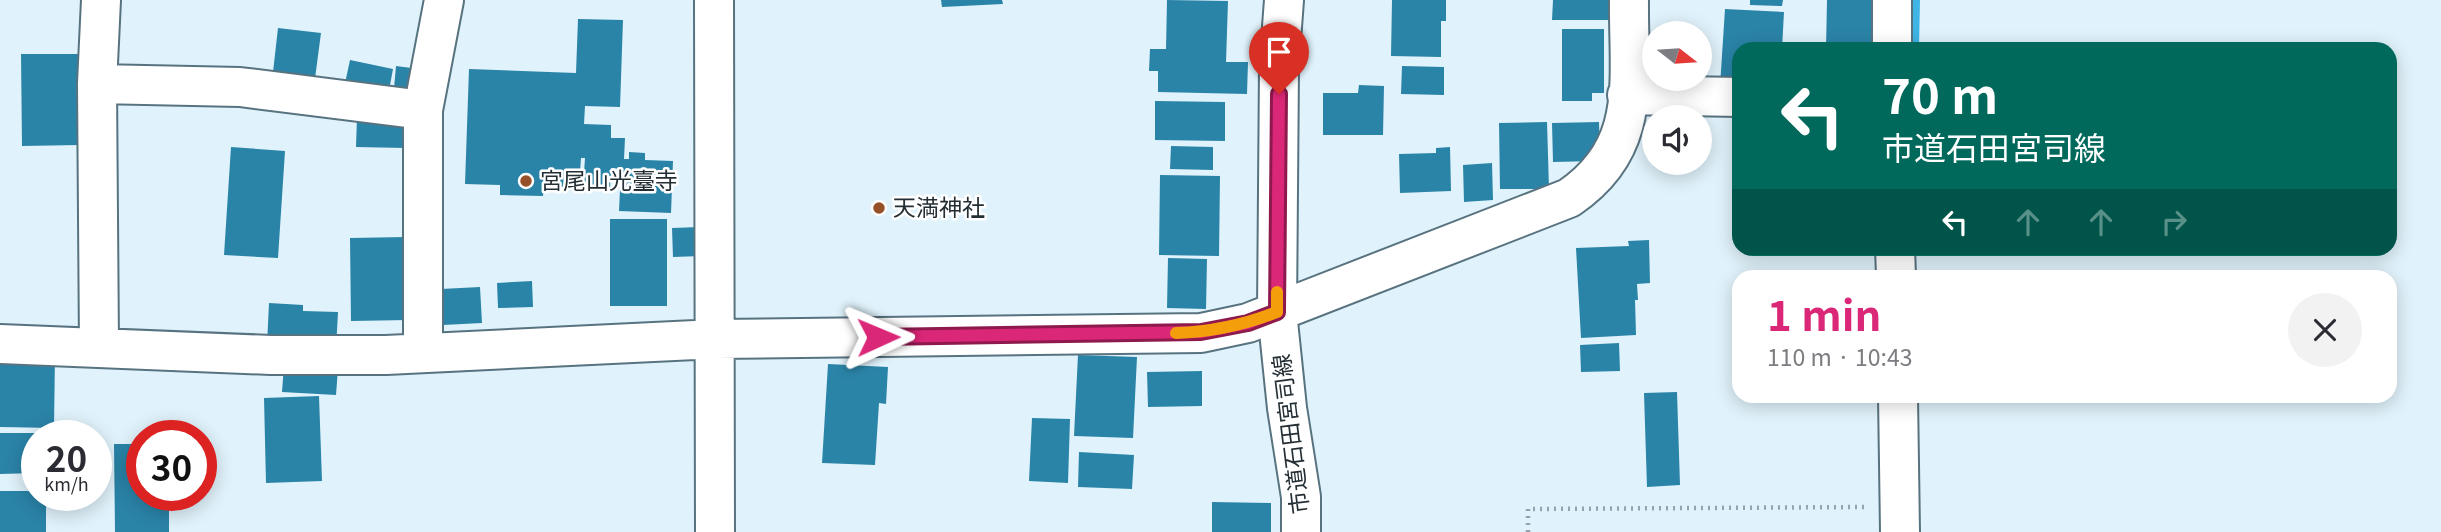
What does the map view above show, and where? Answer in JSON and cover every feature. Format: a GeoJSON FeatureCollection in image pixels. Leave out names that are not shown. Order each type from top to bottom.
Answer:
{"type":"FeatureCollection","features":[{"type":"Feature","properties":{"kind":"street"},"geometry":{"type":"LineString","coordinates":[[99,347],[97,84],[101,0]]}},
{"type":"Feature","properties":{"kind":"street"},"geometry":{"type":"LineString","coordinates":[[423,353],[423,110],[444,0]]}},
{"type":"Feature","properties":{"kind":"street"},"geometry":{"type":"LineString","coordinates":[[714,0],[716,532]]}},
{"type":"Feature","properties":{"kind":"street","name":"市道石田宮司線"},"geometry":{"type":"LineString","coordinates":[[1284,0],[1279,67],[1277,312],[1287,408],[1301,496],[1301,532]]}},
{"type":"Feature","properties":{"kind":"street"},"geometry":{"type":"LineString","coordinates":[[0,344],[271,355],[423,353],[716,339],[1201,332],[1248,323],[1569,198],[1593,179],[1613,155],[1626,115],[1629,0]]}},
{"type":"Feature","properties":{"kind":"street"},"geometry":{"type":"LineString","coordinates":[[1892,0],[1892,42]]}},
{"type":"Feature","properties":{"kind":"street"},"geometry":{"type":"LineString","coordinates":[[97,84],[240,87],[423,110]]}},
{"type":"Feature","properties":{"kind":"street"},"geometry":{"type":"LineString","coordinates":[[1628,94],[1732,97]]}},
{"type":"Feature","properties":{"kind":"street"},"geometry":{"type":"LineString","coordinates":[[1898,403],[1900,519]]}},
{"type":"Feature","properties":{"kind":"path"},"geometry":{"type":"LineString","coordinates":[[1528,532],[1528,509],[1900,519]]}},
{"type":"Feature","properties":{"kind":"building"},"geometry":{"type":"Polygon","coordinates":[[[941,0],[1002,0],[1003,4],[942,7],[941,0]]]}},
{"type":"Feature","properties":{"kind":"building"},"geometry":{"type":"Polygon","coordinates":[[[1167,0],[1228,1],[1226,62],[1248,62],[1247,94],[1158,92],[1158,71],[1149,71],[1150,49],[1166,49],[1167,0]]]}},
{"type":"Feature","properties":{"kind":"building"},"geometry":{"type":"Polygon","coordinates":[[[1392,0],[1446,0],[1446,21],[1441,21],[1441,57],[1391,56],[1392,0]]]}},
{"type":"Feature","properties":{"kind":"building"},"geometry":{"type":"Polygon","coordinates":[[[1553,0],[1610,0],[1610,20],[1552,20],[1553,0]]]}},
{"type":"Feature","properties":{"kind":"building"},"geometry":{"type":"Polygon","coordinates":[[[1750,0],[1783,0],[1782,6],[1750,5],[1750,0]]]}},
{"type":"Feature","properties":{"kind":"building"},"geometry":{"type":"Polygon","coordinates":[[[1827,0],[1885,0],[1881,42],[1826,42],[1827,0]]]}},
{"type":"Feature","properties":{"kind":"building"},"geometry":{"type":"Polygon","coordinates":[[[1725,9],[1784,12],[1782,42],[1732,42],[1732,87],[1720,86],[1725,9]]]}},
{"type":"Feature","properties":{"kind":"building"},"geometry":{"type":"Polygon","coordinates":[[[578,19],[623,20],[620,107],[585,106],[584,124],[611,125],[611,138],[625,138],[624,159],[629,159],[629,152],[645,153],[645,160],[673,161],[671,213],[619,211],[621,169],[611,168],[610,189],[583,188],[585,158],[581,158],[579,188],[544,186],[543,196],[500,195],[500,185],[465,184],[469,69],[576,73],[578,19]]]}},
{"type":"Feature","properties":{"kind":"building"},"geometry":{"type":"Polygon","coordinates":[[[278,28],[321,33],[314,86],[272,81],[278,28]]]}},
{"type":"Feature","properties":{"kind":"building"},"geometry":{"type":"Polygon","coordinates":[[[1562,29],[1604,29],[1604,93],[1592,93],[1592,101],[1562,101],[1562,29]]]}},
{"type":"Feature","properties":{"kind":"building"},"geometry":{"type":"Polygon","coordinates":[[[21,54],[78,54],[79,145],[22,146],[21,54]]]}},
{"type":"Feature","properties":{"kind":"building"},"geometry":{"type":"Polygon","coordinates":[[[350,60],[393,69],[388,96],[344,88],[350,60]]]}},
{"type":"Feature","properties":{"kind":"building"},"geometry":{"type":"Polygon","coordinates":[[[396,66],[419,69],[416,102],[393,99],[396,66]]]}},
{"type":"Feature","properties":{"kind":"building"},"geometry":{"type":"Polygon","coordinates":[[[1402,66],[1444,67],[1444,95],[1401,94],[1402,66]]]}},
{"type":"Feature","properties":{"kind":"building"},"geometry":{"type":"Polygon","coordinates":[[[1359,85],[1384,86],[1383,135],[1323,135],[1323,93],[1358,93],[1359,85]]]}},
{"type":"Feature","properties":{"kind":"building"},"geometry":{"type":"Polygon","coordinates":[[[1155,101],[1225,102],[1225,141],[1155,140],[1155,101]]]}},
{"type":"Feature","properties":{"kind":"building"},"geometry":{"type":"Polygon","coordinates":[[[357,117],[406,122],[406,148],[356,147],[357,117]]]}},
{"type":"Feature","properties":{"kind":"building"},"geometry":{"type":"Polygon","coordinates":[[[1547,122],[1549,189],[1500,189],[1499,123],[1547,122]]]}},
{"type":"Feature","properties":{"kind":"building"},"geometry":{"type":"Polygon","coordinates":[[[1599,122],[1600,155],[1596,161],[1553,162],[1552,123],[1599,122]]]}},
{"type":"Feature","properties":{"kind":"building"},"geometry":{"type":"Polygon","coordinates":[[[1171,146],[1213,147],[1213,170],[1170,169],[1171,146]]]}},
{"type":"Feature","properties":{"kind":"building"},"geometry":{"type":"Polygon","coordinates":[[[231,147],[285,151],[278,258],[224,255],[231,147]]]}},
{"type":"Feature","properties":{"kind":"building"},"geometry":{"type":"Polygon","coordinates":[[[1450,147],[1451,191],[1400,193],[1399,154],[1436,153],[1436,148],[1450,147]]]}},
{"type":"Feature","properties":{"kind":"building"},"geometry":{"type":"Polygon","coordinates":[[[1492,163],[1493,200],[1464,202],[1463,165],[1492,163]]]}},
{"type":"Feature","properties":{"kind":"building"},"geometry":{"type":"Polygon","coordinates":[[[1160,175],[1220,176],[1219,256],[1159,255],[1160,175]]]}},
{"type":"Feature","properties":{"kind":"building"},"geometry":{"type":"Polygon","coordinates":[[[610,219],[667,219],[667,306],[610,306],[610,219]]]}},
{"type":"Feature","properties":{"kind":"building"},"geometry":{"type":"Polygon","coordinates":[[[700,227],[701,256],[673,257],[672,228],[700,227]]]}},
{"type":"Feature","properties":{"kind":"building"},"geometry":{"type":"Polygon","coordinates":[[[407,237],[408,320],[351,321],[350,238],[407,237]]]}},
{"type":"Feature","properties":{"kind":"building"},"geometry":{"type":"Polygon","coordinates":[[[1649,240],[1650,283],[1637,284],[1636,335],[1581,338],[1576,248],[1629,246],[1628,241],[1649,240]]]}},
{"type":"Feature","properties":{"kind":"building"},"geometry":{"type":"Polygon","coordinates":[[[1168,258],[1207,259],[1206,309],[1167,308],[1168,258]]]}},
{"type":"Feature","properties":{"kind":"building"},"geometry":{"type":"Polygon","coordinates":[[[532,281],[533,307],[498,308],[497,283],[532,281]]]}},
{"type":"Feature","properties":{"kind":"building"},"geometry":{"type":"Polygon","coordinates":[[[480,287],[482,323],[443,325],[441,289],[480,287]]]}},
{"type":"Feature","properties":{"kind":"building"},"geometry":{"type":"Polygon","coordinates":[[[269,303],[303,305],[303,311],[338,312],[336,349],[267,345],[269,303]]]}},
{"type":"Feature","properties":{"kind":"building"},"geometry":{"type":"Polygon","coordinates":[[[1619,343],[1620,371],[1581,372],[1580,345],[1619,343]]]}},
{"type":"Feature","properties":{"kind":"building"},"geometry":{"type":"Polygon","coordinates":[[[0,353],[55,354],[54,420],[21,420],[21,427],[0,427],[0,353]]]}},
{"type":"Feature","properties":{"kind":"building"},"geometry":{"type":"Polygon","coordinates":[[[1078,355],[1137,357],[1133,438],[1074,436],[1078,355]]]}},
{"type":"Feature","properties":{"kind":"building"},"geometry":{"type":"Polygon","coordinates":[[[828,364],[888,367],[886,404],[879,403],[875,465],[822,463],[828,364]]]}},
{"type":"Feature","properties":{"kind":"building"},"geometry":{"type":"Polygon","coordinates":[[[284,365],[338,368],[336,395],[282,392],[284,365]]]}},
{"type":"Feature","properties":{"kind":"building"},"geometry":{"type":"Polygon","coordinates":[[[1202,371],[1202,406],[1148,407],[1147,372],[1202,371]]]}},
{"type":"Feature","properties":{"kind":"building"},"geometry":{"type":"Polygon","coordinates":[[[1677,392],[1680,485],[1647,487],[1644,393],[1677,392]]]}},
{"type":"Feature","properties":{"kind":"building"},"geometry":{"type":"Polygon","coordinates":[[[319,396],[322,481],[266,483],[264,398],[319,396]]]}},
{"type":"Feature","properties":{"kind":"building"},"geometry":{"type":"Polygon","coordinates":[[[1032,418],[1070,419],[1068,483],[1029,481],[1032,418]]]}},
{"type":"Feature","properties":{"kind":"building"},"geometry":{"type":"Polygon","coordinates":[[[0,433],[21,433],[21,473],[0,474],[0,433]]]}},
{"type":"Feature","properties":{"kind":"building"},"geometry":{"type":"Polygon","coordinates":[[[114,444],[126,444],[126,511],[169,511],[169,532],[115,532],[114,444]]]}},
{"type":"Feature","properties":{"kind":"building"},"geometry":{"type":"Polygon","coordinates":[[[1079,452],[1134,455],[1132,489],[1078,487],[1079,452]]]}},
{"type":"Feature","properties":{"kind":"building"},"geometry":{"type":"Polygon","coordinates":[[[0,491],[21,491],[21,511],[46,511],[46,532],[0,532],[0,491]]]}},
{"type":"Feature","properties":{"kind":"building"},"geometry":{"type":"Polygon","coordinates":[[[1212,502],[1271,503],[1271,532],[1212,532],[1212,502]]]}},
{"type":"Feature","properties":{"kind":"waterway"},"geometry":{"type":"LineString","coordinates":[[1914,42],[1915,0]]}},
{"type":"Feature","properties":{"kind":"slow traffic"},"geometry":{"type":"LineString","coordinates":[[1176,333],[1201,332],[1248,323],[1277,312],[1277,292]]}},
{"type":"Feature","properties":{"kind":"place","name":"宮尾山光臺寺"},"geometry":{"type":"Point","coordinates":[526,181]}},
{"type":"Feature","properties":{"kind":"place","name":"天満神社"},"geometry":{"type":"Point","coordinates":[879,208]}},
{"type":"Feature","properties":{"kind":"route"},"geometry":{"type":"LineString","coordinates":[[878,337],[1201,332],[1248,323],[1277,312],[1279,94]]}}]}
